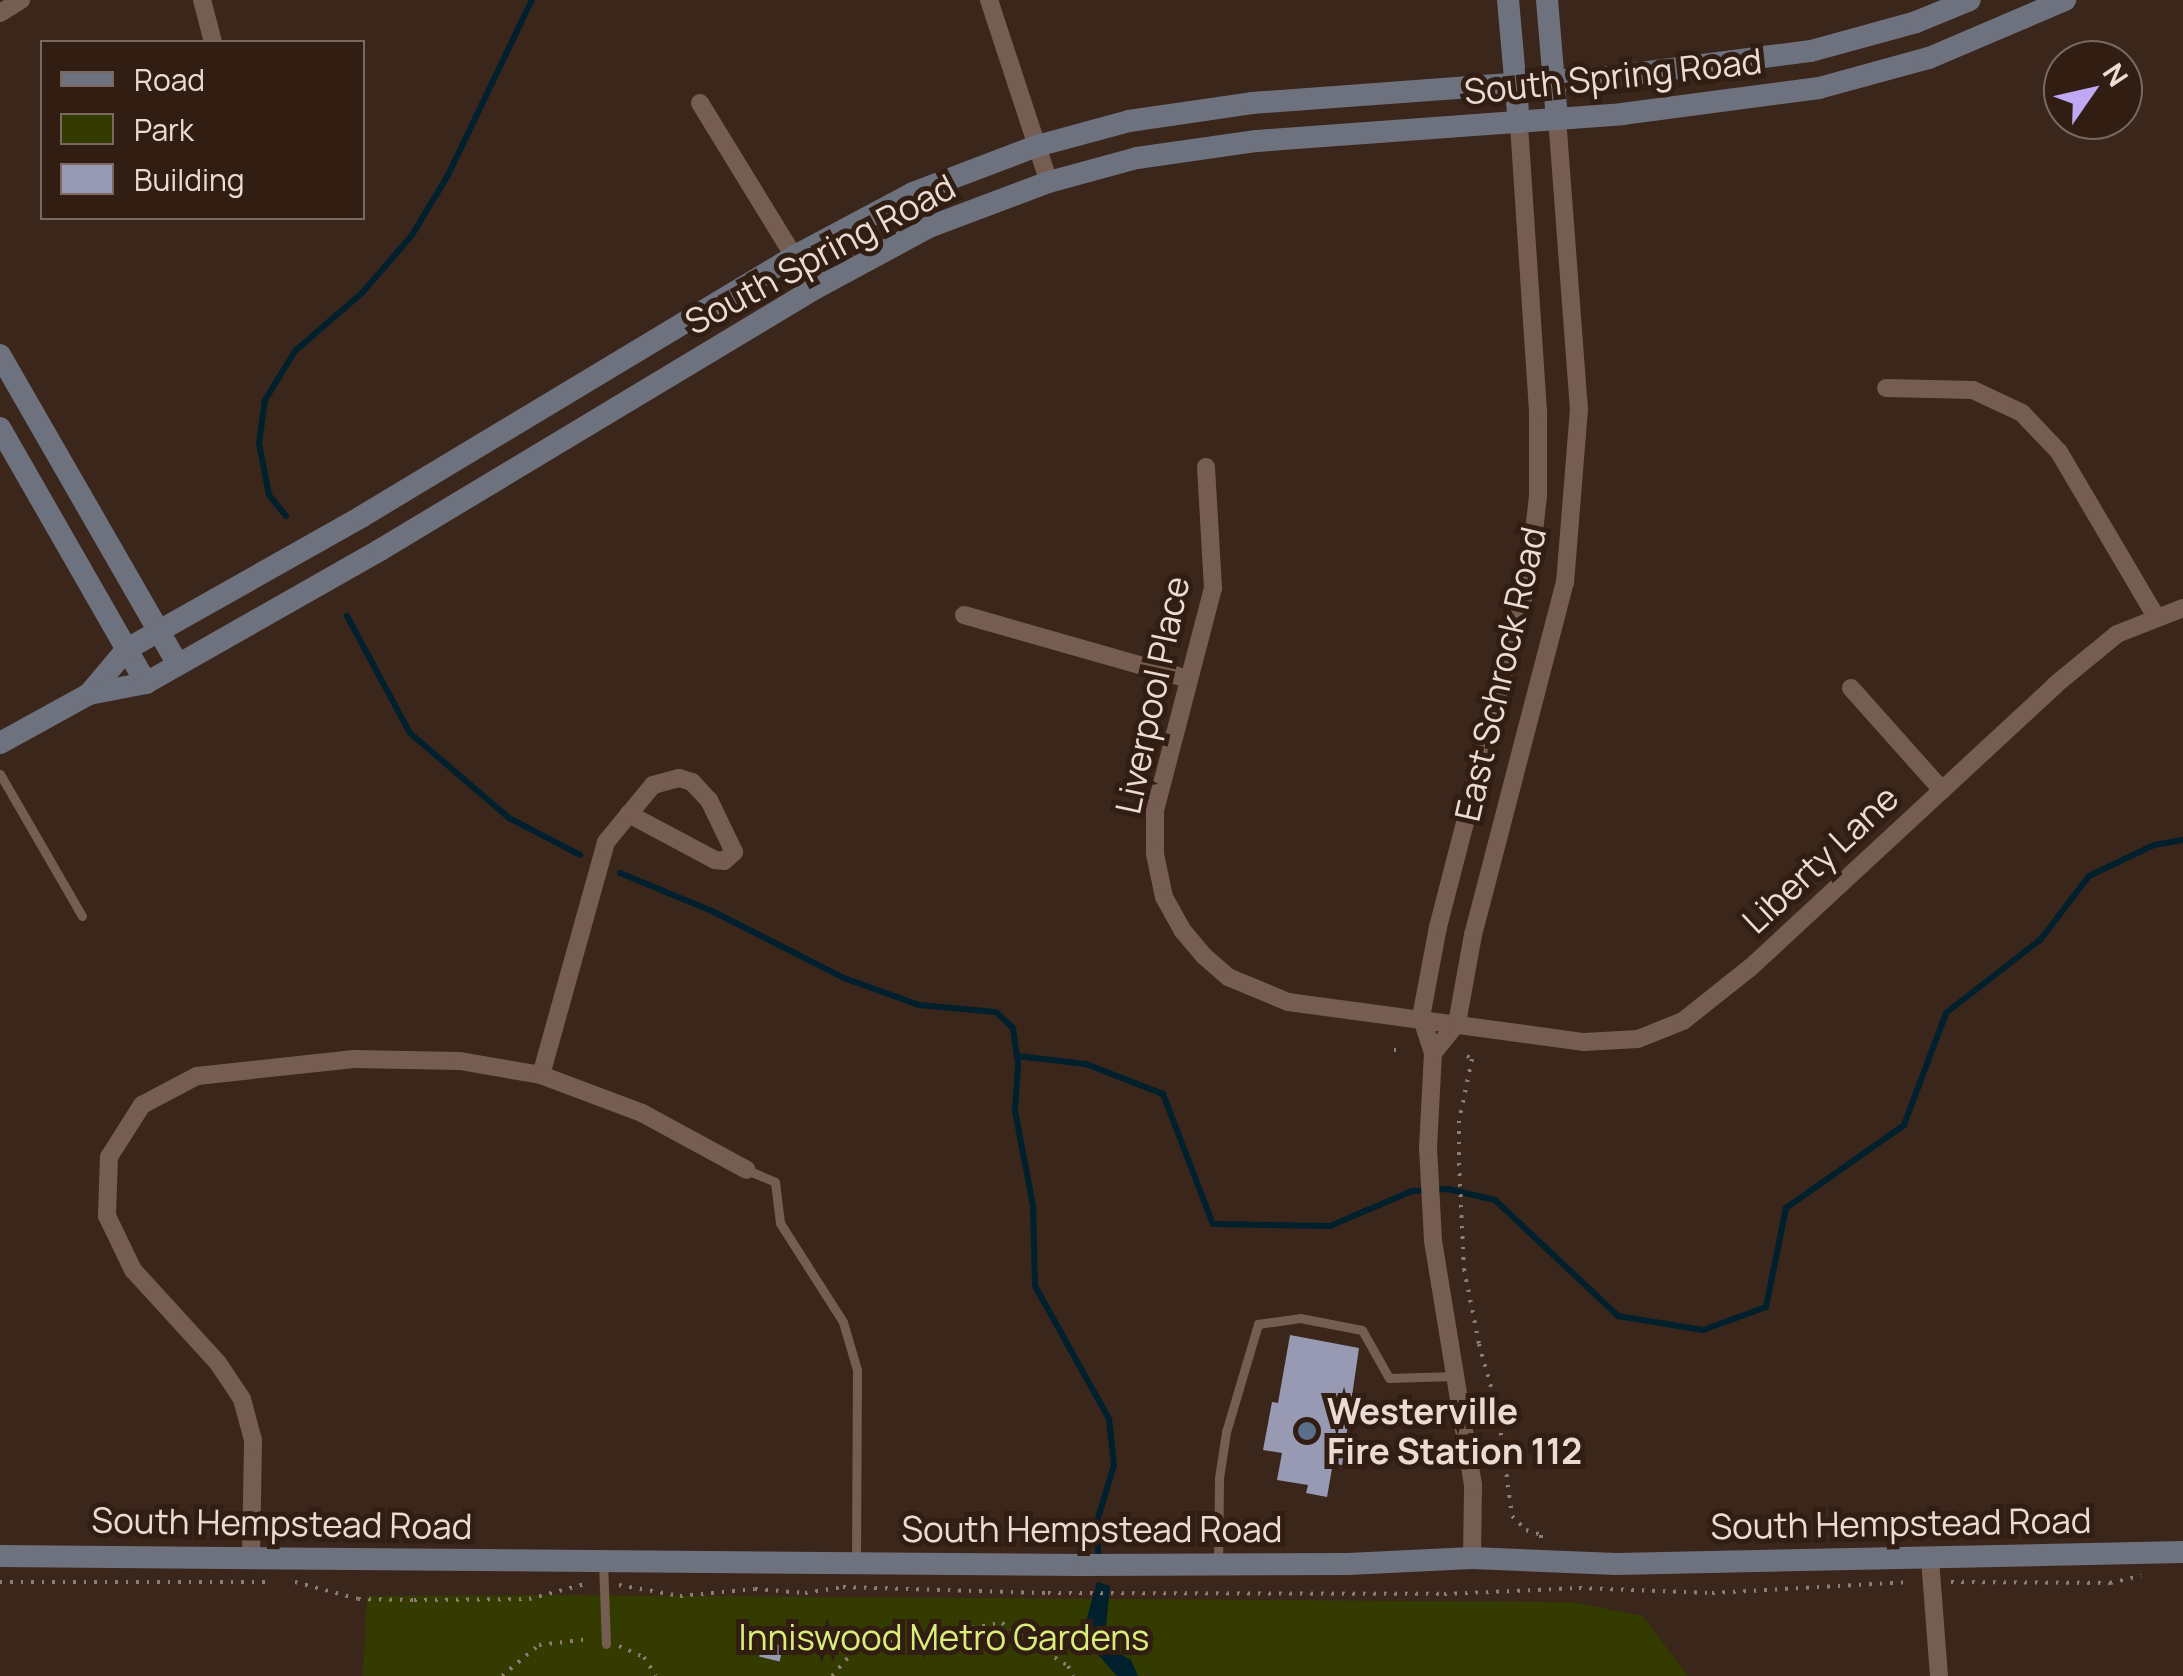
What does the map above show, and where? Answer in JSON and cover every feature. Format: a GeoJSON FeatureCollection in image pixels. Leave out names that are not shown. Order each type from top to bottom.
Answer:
{"type":"FeatureCollection","features":[{"type":"Feature","properties":{"kind":"main road","name":"East Schrock Road"},"geometry":{"type":"LineString","coordinates":[[1508,0],[1519,123]]}},
{"type":"Feature","properties":{"kind":"main road","name":"East Schrock Road"},"geometry":{"type":"LineString","coordinates":[[1548,0],[1557,120]]}},
{"type":"Feature","properties":{"kind":"main road","name":"South Spring Road"},"geometry":{"type":"LineString","coordinates":[[89,694],[127,649],[361,518],[795,256],[913,193],[1037,146],[1129,121],[1252,104],[1554,82],[1811,51],[1916,22],[1970,0]]}},
{"type":"Feature","properties":{"kind":"main road","name":"South Spring Road"},"geometry":{"type":"LineString","coordinates":[[0,743],[89,694],[146,683],[380,550],[814,289],[929,227],[1048,182],[1137,158],[1256,142],[1557,120],[1819,88],[1929,58],[2065,0]]}},
{"type":"Feature","properties":{"kind":"main road"},"geometry":{"type":"LineString","coordinates":[[0,356],[178,664]]}},
{"type":"Feature","properties":{"kind":"main road"},"geometry":{"type":"LineString","coordinates":[[0,428],[146,683]]}},
{"type":"Feature","properties":{"kind":"main road","name":"South Hempstead Road"},"geometry":{"type":"LineString","coordinates":[[0,1556],[250,1557],[603,1572],[856,1564],[1218,1565],[1472,1558],[1616,1564],[2183,1552]]}},
{"type":"Feature","properties":{"kind":"street"},"geometry":{"type":"LineString","coordinates":[[0,13],[22,0]]}},
{"type":"Feature","properties":{"kind":"street"},"geometry":{"type":"LineString","coordinates":[[202,0],[212,40]]}},
{"type":"Feature","properties":{"kind":"street"},"geometry":{"type":"LineString","coordinates":[[990,0],[1048,182]]}},
{"type":"Feature","properties":{"kind":"street"},"geometry":{"type":"LineString","coordinates":[[700,102],[814,289]]}},
{"type":"Feature","properties":{"kind":"street","name":"East Schrock Road"},"geometry":{"type":"LineString","coordinates":[[1432,1053],[1457,1023],[1473,935],[1565,582],[1579,410],[1557,120]]}},
{"type":"Feature","properties":{"kind":"street","name":"East Schrock Road"},"geometry":{"type":"LineString","coordinates":[[1472,1558],[1473,1485],[1433,1240],[1428,1148],[1432,1053],[1421,1017],[1462,830],[1529,576],[1536,512],[1538,411],[1519,123]]}},
{"type":"Feature","properties":{"kind":"street"},"geometry":{"type":"LineString","coordinates":[[1886,388],[1973,390],[2022,413],[2059,452],[2155,615]]}},
{"type":"Feature","properties":{"kind":"street","name":"Liverpool Place"},"geometry":{"type":"LineString","coordinates":[[1206,467],[1213,588],[1155,811],[1155,854],[1164,897],[1183,931],[1228,977],[1258,993],[1288,1002],[1457,1023]]}},
{"type":"Feature","properties":{"kind":"street","name":"Liberty Lane"},"geometry":{"type":"LineString","coordinates":[[1457,1023],[1584,1042],[1638,1039],[1683,1022],[1751,967],[2117,634],[2155,615],[2183,608]]}},
{"type":"Feature","properties":{"kind":"street"},"geometry":{"type":"LineString","coordinates":[[964,615],[1188,679]]}},
{"type":"Feature","properties":{"kind":"street"},"geometry":{"type":"LineString","coordinates":[[1851,688],[1942,790]]}},
{"type":"Feature","properties":{"kind":"street"},"geometry":{"type":"LineString","coordinates":[[541,1075],[606,842],[629,814],[653,785],[665,779],[692,782],[709,800],[734,852],[724,861],[715,860],[629,814]]}},
{"type":"Feature","properties":{"kind":"street"},"geometry":{"type":"LineString","coordinates":[[250,1557],[253,1440],[242,1398],[218,1363],[132,1270],[107,1216],[109,1157],[142,1105],[196,1076],[354,1059],[460,1061],[541,1075],[642,1113],[747,1170]]}},
{"type":"Feature","properties":{"kind":"street"},"geometry":{"type":"LineString","coordinates":[[1930,1558],[1939,1676]]}},
{"type":"Feature","properties":{"kind":"lane"},"geometry":{"type":"LineString","coordinates":[[0,774],[82,916]]}},
{"type":"Feature","properties":{"kind":"lane"},"geometry":{"type":"LineString","coordinates":[[747,1170],[776,1182],[780,1222],[843,1322],[857,1370],[856,1564]]}},
{"type":"Feature","properties":{"kind":"lane"},"geometry":{"type":"LineString","coordinates":[[1218,1565],[1219,1478],[1226,1432],[1258,1324],[1300,1318],[1362,1330],[1389,1378],[1455,1376]]}},
{"type":"Feature","properties":{"kind":"lane"},"geometry":{"type":"LineString","coordinates":[[603,1572],[606,1644]]}},
{"type":"Feature","properties":{"kind":"path"},"geometry":{"type":"LineString","coordinates":[[1394,1050],[1401,1050]]}},
{"type":"Feature","properties":{"kind":"path"},"geometry":{"type":"LineString","coordinates":[[1470,1057],[1459,1121],[1463,1248],[1478,1344],[1498,1412],[1512,1516],[1526,1530],[1541,1535]]}},
{"type":"Feature","properties":{"kind":"path"},"geometry":{"type":"LineString","coordinates":[[1504,1520],[1512,1516]]}},
{"type":"Feature","properties":{"kind":"path"},"geometry":{"type":"LineString","coordinates":[[292,1582],[358,1599],[414,1600],[529,1599],[603,1572],[680,1596],[755,1589],[806,1593],[843,1586],[1048,1593],[1444,1594],[1579,1588],[1712,1593],[1904,1582]]}},
{"type":"Feature","properties":{"kind":"path"},"geometry":{"type":"LineString","coordinates":[[1960,1582],[2110,1583],[2151,1574]]}},
{"type":"Feature","properties":{"kind":"path"},"geometry":{"type":"LineString","coordinates":[[0,1582],[272,1582]]}},
{"type":"Feature","properties":{"kind":"path"},"geometry":{"type":"LineString","coordinates":[[832,1676],[858,1646],[1002,1622],[1068,1666],[1073,1676]]}},
{"type":"Feature","properties":{"kind":"path"},"geometry":{"type":"LineString","coordinates":[[502,1676],[539,1645],[584,1638],[644,1657],[656,1676]]}},
{"type":"Feature","properties":{"kind":"green space","name":"Inniswood Metro Gardens"},"geometry":{"type":"Polygon","coordinates":[[[367,1596],[1572,1602],[1643,1616],[1688,1676],[363,1676],[367,1596]]]}},
{"type":"Feature","properties":{"kind":"water"},"geometry":{"type":"Polygon","coordinates":[[[1097,1582],[1110,1586],[1105,1638],[1111,1649],[1131,1660],[1138,1676],[1117,1676],[1093,1649],[1085,1625],[1097,1582]]]}},
{"type":"Feature","properties":{"kind":"building","name":"Westerville Fire Station 112"},"geometry":{"type":"Polygon","coordinates":[[[1290,1335],[1359,1348],[1342,1465],[1333,1463],[1327,1497],[1306,1493],[1308,1485],[1277,1480],[1282,1453],[1263,1450],[1272,1402],[1278,1403],[1290,1335]]]}},
{"type":"Feature","properties":{"kind":"building"},"geometry":{"type":"Polygon","coordinates":[[[763,1641],[783,1646],[780,1662],[759,1657],[763,1641]]]}},
{"type":"Feature","properties":{"kind":"waterway"},"geometry":{"type":"LineString","coordinates":[[286,516],[269,495],[259,443],[265,400],[295,351],[362,293],[412,235],[448,175],[532,0]]}},
{"type":"Feature","properties":{"kind":"waterway"},"geometry":{"type":"LineString","coordinates":[[347,616],[410,733],[509,818],[580,855]]}},
{"type":"Feature","properties":{"kind":"waterway"},"geometry":{"type":"LineString","coordinates":[[1017,1056],[1086,1064],[1163,1094],[1213,1224],[1330,1226],[1412,1191],[1448,1189],[1495,1200],[1618,1316],[1703,1330],[1766,1307],[1786,1208],[1904,1125],[1946,1013],[2041,939],[2089,876],[2154,845],[2183,840]]}},
{"type":"Feature","properties":{"kind":"waterway"},"geometry":{"type":"LineString","coordinates":[[620,873],[714,912],[844,978],[919,1005],[996,1012],[1013,1028],[1018,1065],[1015,1111],[1033,1205],[1035,1286],[1109,1419],[1114,1465],[1096,1525],[1099,1560]]}},
{"type":"Feature","properties":{"kind":"place","name":"Westerville Fire Station 112"},"geometry":{"type":"Point","coordinates":[1307,1431]}}]}
